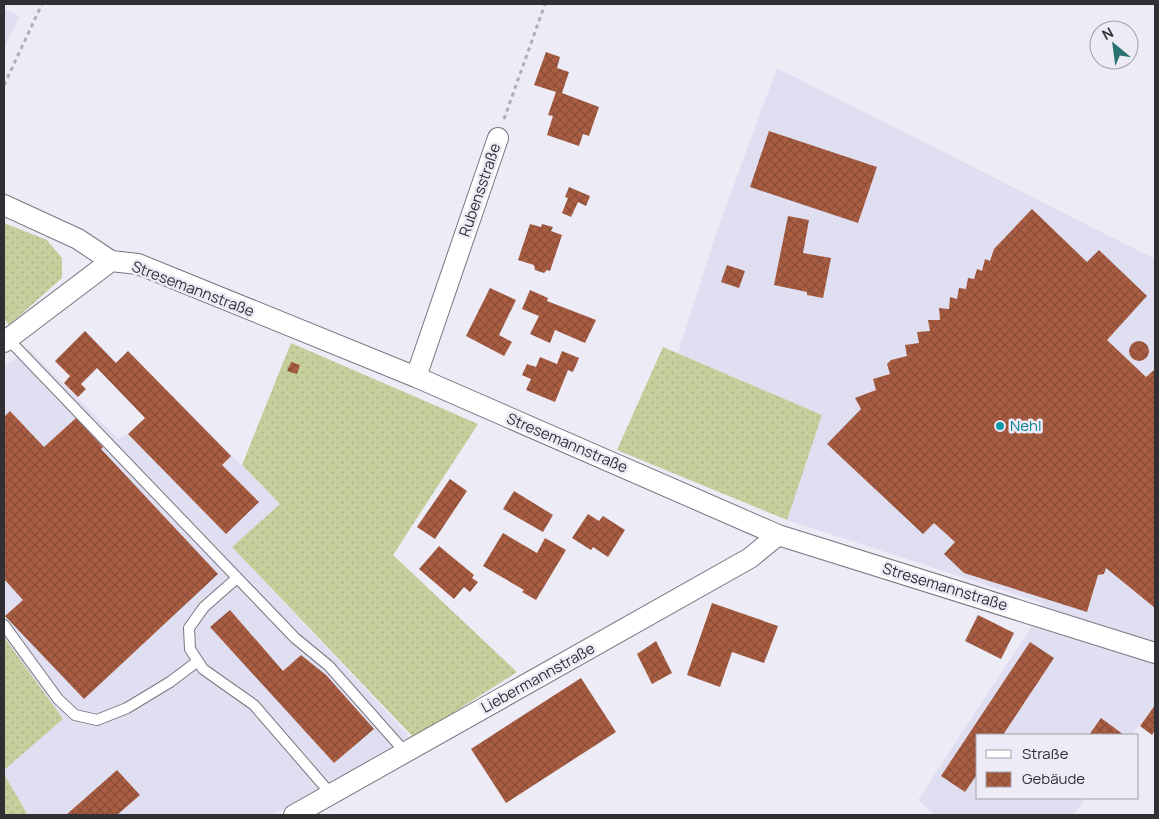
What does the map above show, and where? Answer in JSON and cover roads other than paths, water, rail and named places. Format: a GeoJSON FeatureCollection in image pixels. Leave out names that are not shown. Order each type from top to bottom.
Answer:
{"type":"FeatureCollection","features":[{"type":"Feature","properties":{"kind":"street","name":"Rubensstraße"},"geometry":{"type":"LineString","coordinates":[[416,378],[498,138]]}},
{"type":"Feature","properties":{"kind":"street"},"geometry":{"type":"LineString","coordinates":[[4,205],[78,239],[111,261]]}},
{"type":"Feature","properties":{"kind":"street","name":"Stresemannstraße"},"geometry":{"type":"LineString","coordinates":[[6,340],[111,261],[138,264],[416,378],[778,535],[1155,654]]}},
{"type":"Feature","properties":{"kind":"street","name":"Liebermannstraße"},"geometry":{"type":"LineString","coordinates":[[294,815],[750,558],[778,535]]}},
{"type":"Feature","properties":{"kind":"lane"},"geometry":{"type":"LineString","coordinates":[[6,340],[295,638],[329,666],[405,752]]}},
{"type":"Feature","properties":{"kind":"lane"},"geometry":{"type":"LineString","coordinates":[[237,578],[204,607],[189,628],[190,649],[203,669],[254,705],[332,794]]}},
{"type":"Feature","properties":{"kind":"lane"},"geometry":{"type":"LineString","coordinates":[[4,625],[58,699],[75,715],[97,720],[127,708],[170,682],[198,661]]}},
{"type":"Feature","properties":{"kind":"place","name":"Nehl"},"geometry":{"type":"Point","coordinates":[1000,426]}}]}
